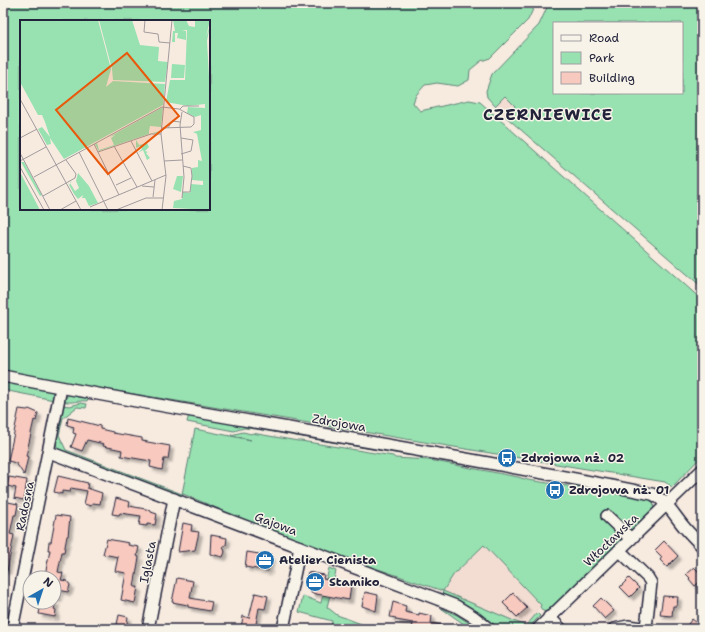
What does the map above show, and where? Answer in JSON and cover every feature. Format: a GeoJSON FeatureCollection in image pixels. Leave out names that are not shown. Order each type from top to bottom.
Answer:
{"type":"FeatureCollection","features":[{"type":"Feature","properties":{"kind":"street","name":"Zdrojowa"},"geometry":{"type":"LineString","coordinates":[[3,376],[61,388],[405,447],[593,482],[652,494],[658,496],[666,504]]}},
{"type":"Feature","properties":{"kind":"street","name":"Radosna"},"geometry":{"type":"LineString","coordinates":[[12,629],[61,388]]}},
{"type":"Feature","properties":{"kind":"street","name":"Gajowa"},"geometry":{"type":"LineString","coordinates":[[49,452],[456,606],[474,617],[489,629]]}},
{"type":"Feature","properties":{"kind":"street","name":"Włocławska"},"geometry":{"type":"LineString","coordinates":[[538,629],[702,470]]}},
{"type":"Feature","properties":{"kind":"street","name":"Iglasta"},"geometry":{"type":"LineString","coordinates":[[148,629],[174,499]]}},
{"type":"Feature","properties":{"kind":"street"},"geometry":{"type":"LineString","coordinates":[[666,504],[685,529],[702,546]]}},
{"type":"Feature","properties":{"kind":"street"},"geometry":{"type":"LineString","coordinates":[[607,516],[631,539]]}},
{"type":"Feature","properties":{"kind":"street"},"geometry":{"type":"LineString","coordinates":[[283,629],[300,547]]}},
{"type":"Feature","properties":{"kind":"street"},"geometry":{"type":"LineString","coordinates":[[614,629],[628,626],[647,629],[651,583],[648,578],[619,550]]}},
{"type":"Feature","properties":{"kind":"street"},"geometry":{"type":"LineString","coordinates":[[549,617],[561,629]]}},
{"type":"Feature","properties":{"kind":"shaded area"},"geometry":{"type":"Polygon","coordinates":[[[505,96],[515,106],[505,116],[495,106],[505,96]]]}},
{"type":"Feature","properties":{"kind":"shaded area"},"geometry":{"type":"Polygon","coordinates":[[[484,545],[541,605],[537,613],[526,626],[443,592],[454,574],[484,545]]]}},
{"type":"Feature","properties":{"kind":"green space"},"geometry":{"type":"Polygon","coordinates":[[[3,3],[536,3],[528,20],[490,58],[481,61],[470,70],[469,80],[458,86],[437,83],[425,85],[416,95],[413,103],[420,111],[469,100],[480,102],[702,300],[702,456],[672,487],[665,482],[3,371],[3,3]]]}},
{"type":"Feature","properties":{"kind":"green space"},"geometry":{"type":"Polygon","coordinates":[[[549,3],[702,3],[702,287],[505,116],[515,106],[505,96],[495,106],[487,97],[486,91],[492,74],[539,25],[549,3]]]}},
{"type":"Feature","properties":{"kind":"green space"},"geometry":{"type":"Polygon","coordinates":[[[5,382],[51,390],[54,395],[54,400],[3,390],[5,382]]]}},
{"type":"Feature","properties":{"kind":"green space"},"geometry":{"type":"Polygon","coordinates":[[[70,393],[88,397],[87,401],[63,401],[70,393]]]}},
{"type":"Feature","properties":{"kind":"green space"},"geometry":{"type":"Polygon","coordinates":[[[81,403],[87,404],[86,408],[77,407],[63,418],[59,435],[66,450],[182,494],[195,429],[251,440],[231,435],[243,432],[252,433],[393,456],[395,458],[429,460],[528,480],[653,499],[654,510],[623,537],[623,541],[548,613],[543,611],[540,607],[541,605],[484,545],[454,574],[443,591],[301,543],[183,494],[182,497],[60,450],[57,447],[56,441],[62,405],[70,406],[81,403]]]}},
{"type":"Feature","properties":{"kind":"green space"},"geometry":{"type":"Polygon","coordinates":[[[189,415],[426,456],[406,455],[256,429],[244,428],[234,431],[187,422],[189,415]]]}},
{"type":"Feature","properties":{"kind":"green space"},"geometry":{"type":"Polygon","coordinates":[[[329,568],[336,571],[327,607],[337,615],[375,629],[331,629],[332,621],[299,612],[303,596],[321,603],[329,568]]]}},
{"type":"Feature","properties":{"kind":"green space"},"geometry":{"type":"Polygon","coordinates":[[[443,591],[526,626],[537,613],[540,616],[527,629],[497,629],[474,610],[442,595],[443,591]]]}},
{"type":"Feature","properties":{"kind":"green space"},"geometry":{"type":"Polygon","coordinates":[[[441,608],[457,615],[478,629],[471,629],[441,608]]]}},
{"type":"Feature","properties":{"kind":"building"},"geometry":{"type":"Polygon","coordinates":[[[19,409],[29,409],[38,413],[36,421],[34,420],[26,456],[28,457],[24,475],[16,463],[8,461],[19,409]]]}},
{"type":"Feature","properties":{"kind":"building"},"geometry":{"type":"Polygon","coordinates":[[[68,418],[100,426],[100,429],[113,433],[142,438],[142,441],[170,446],[168,459],[164,459],[162,470],[150,467],[151,461],[121,456],[122,450],[103,446],[104,444],[87,440],[82,451],[71,447],[76,434],[73,433],[74,427],[67,425],[68,418]]]}},
{"type":"Feature","properties":{"kind":"building"},"geometry":{"type":"Polygon","coordinates":[[[58,476],[88,483],[87,488],[102,493],[100,504],[93,503],[91,506],[84,504],[87,491],[71,488],[70,492],[62,491],[62,494],[54,492],[58,476]]]}},
{"type":"Feature","properties":{"kind":"building"},"geometry":{"type":"Polygon","coordinates":[[[9,477],[27,480],[24,500],[14,498],[16,488],[7,486],[9,477]]]}},
{"type":"Feature","properties":{"kind":"building"},"geometry":{"type":"Polygon","coordinates":[[[116,498],[130,502],[129,506],[151,510],[151,512],[157,514],[155,525],[139,525],[141,516],[120,513],[119,515],[112,514],[116,498]]]}},
{"type":"Feature","properties":{"kind":"building"},"geometry":{"type":"Polygon","coordinates":[[[3,501],[18,504],[10,534],[14,535],[7,571],[3,570],[3,501]]]}},
{"type":"Feature","properties":{"kind":"building"},"geometry":{"type":"Polygon","coordinates":[[[56,515],[70,517],[68,536],[64,552],[62,552],[58,570],[46,570],[50,550],[48,550],[49,542],[51,542],[56,515]]]}},
{"type":"Feature","properties":{"kind":"building"},"geometry":{"type":"Polygon","coordinates":[[[183,523],[192,525],[191,531],[199,532],[195,550],[178,552],[183,523]]]}},
{"type":"Feature","properties":{"kind":"building"},"geometry":{"type":"Polygon","coordinates":[[[211,535],[227,538],[226,545],[223,546],[225,552],[223,557],[210,554],[211,535]]]}},
{"type":"Feature","properties":{"kind":"building"},"geometry":{"type":"Polygon","coordinates":[[[107,539],[129,543],[128,545],[139,547],[137,556],[139,557],[134,587],[138,587],[135,603],[121,600],[126,573],[115,571],[118,557],[103,554],[107,539]]]}},
{"type":"Feature","properties":{"kind":"building"},"geometry":{"type":"Polygon","coordinates":[[[664,541],[678,556],[667,567],[660,560],[662,557],[655,550],[664,541]]]}},
{"type":"Feature","properties":{"kind":"building"},"geometry":{"type":"Polygon","coordinates":[[[247,552],[271,556],[268,571],[245,567],[247,552]]]}},
{"type":"Feature","properties":{"kind":"building"},"geometry":{"type":"Polygon","coordinates":[[[694,567],[702,575],[702,580],[695,586],[686,574],[694,567]]]}},
{"type":"Feature","properties":{"kind":"building"},"geometry":{"type":"Polygon","coordinates":[[[308,572],[324,575],[323,579],[351,584],[349,600],[311,593],[312,588],[305,586],[308,572]]]}},
{"type":"Feature","properties":{"kind":"building"},"geometry":{"type":"Polygon","coordinates":[[[177,578],[193,581],[190,598],[212,602],[210,611],[172,602],[177,578]]]}},
{"type":"Feature","properties":{"kind":"building"},"geometry":{"type":"Polygon","coordinates":[[[629,578],[639,588],[630,597],[620,587],[629,578]]]}},
{"type":"Feature","properties":{"kind":"building"},"geometry":{"type":"Polygon","coordinates":[[[62,580],[67,581],[70,585],[68,592],[62,591],[62,580]]]}},
{"type":"Feature","properties":{"kind":"building"},"geometry":{"type":"Polygon","coordinates":[[[365,592],[378,595],[376,611],[362,606],[365,592]]]}},
{"type":"Feature","properties":{"kind":"building"},"geometry":{"type":"Polygon","coordinates":[[[255,593],[268,596],[265,609],[259,608],[255,629],[241,629],[243,616],[249,618],[255,593]]]}},
{"type":"Feature","properties":{"kind":"building"},"geometry":{"type":"Polygon","coordinates":[[[513,593],[527,608],[517,617],[503,603],[513,593]]]}},
{"type":"Feature","properties":{"kind":"building"},"geometry":{"type":"Polygon","coordinates":[[[663,596],[678,597],[677,606],[673,606],[672,616],[660,615],[663,596]]]}},
{"type":"Feature","properties":{"kind":"building"},"geometry":{"type":"Polygon","coordinates":[[[601,598],[614,611],[605,619],[593,606],[601,598]]]}},
{"type":"Feature","properties":{"kind":"building"},"geometry":{"type":"Polygon","coordinates":[[[393,602],[406,606],[405,612],[432,616],[431,623],[446,626],[445,629],[412,629],[413,623],[396,620],[396,618],[390,617],[393,602]]]}},
{"type":"Feature","properties":{"kind":"building"},"geometry":{"type":"Polygon","coordinates":[[[40,610],[56,610],[55,617],[39,614],[40,610]]]}},
{"type":"Feature","properties":{"kind":"building"},"geometry":{"type":"Polygon","coordinates":[[[119,615],[128,617],[126,629],[116,629],[119,615]]]}},
{"type":"Feature","properties":{"kind":"building"},"geometry":{"type":"Polygon","coordinates":[[[692,619],[702,627],[702,629],[684,629],[692,619]]]}},
{"type":"Feature","properties":{"kind":"place","name":"Zdrojowa nż. 02"},"geometry":{"type":"Point","coordinates":[507,458]}},
{"type":"Feature","properties":{"kind":"place","name":"Zdrojowa nż. 01"},"geometry":{"type":"Point","coordinates":[555,490]}},
{"type":"Feature","properties":{"kind":"place","name":"Atelier Cienista"},"geometry":{"type":"Point","coordinates":[265,560]}},
{"type":"Feature","properties":{"kind":"place","name":"Stamiko"},"geometry":{"type":"Point","coordinates":[315,582]}},
{"type":"Feature","properties":{"kind":"district","name":"CZERNIEWICE"},"geometry":{"type":"Point","coordinates":[548,114]}}]}
